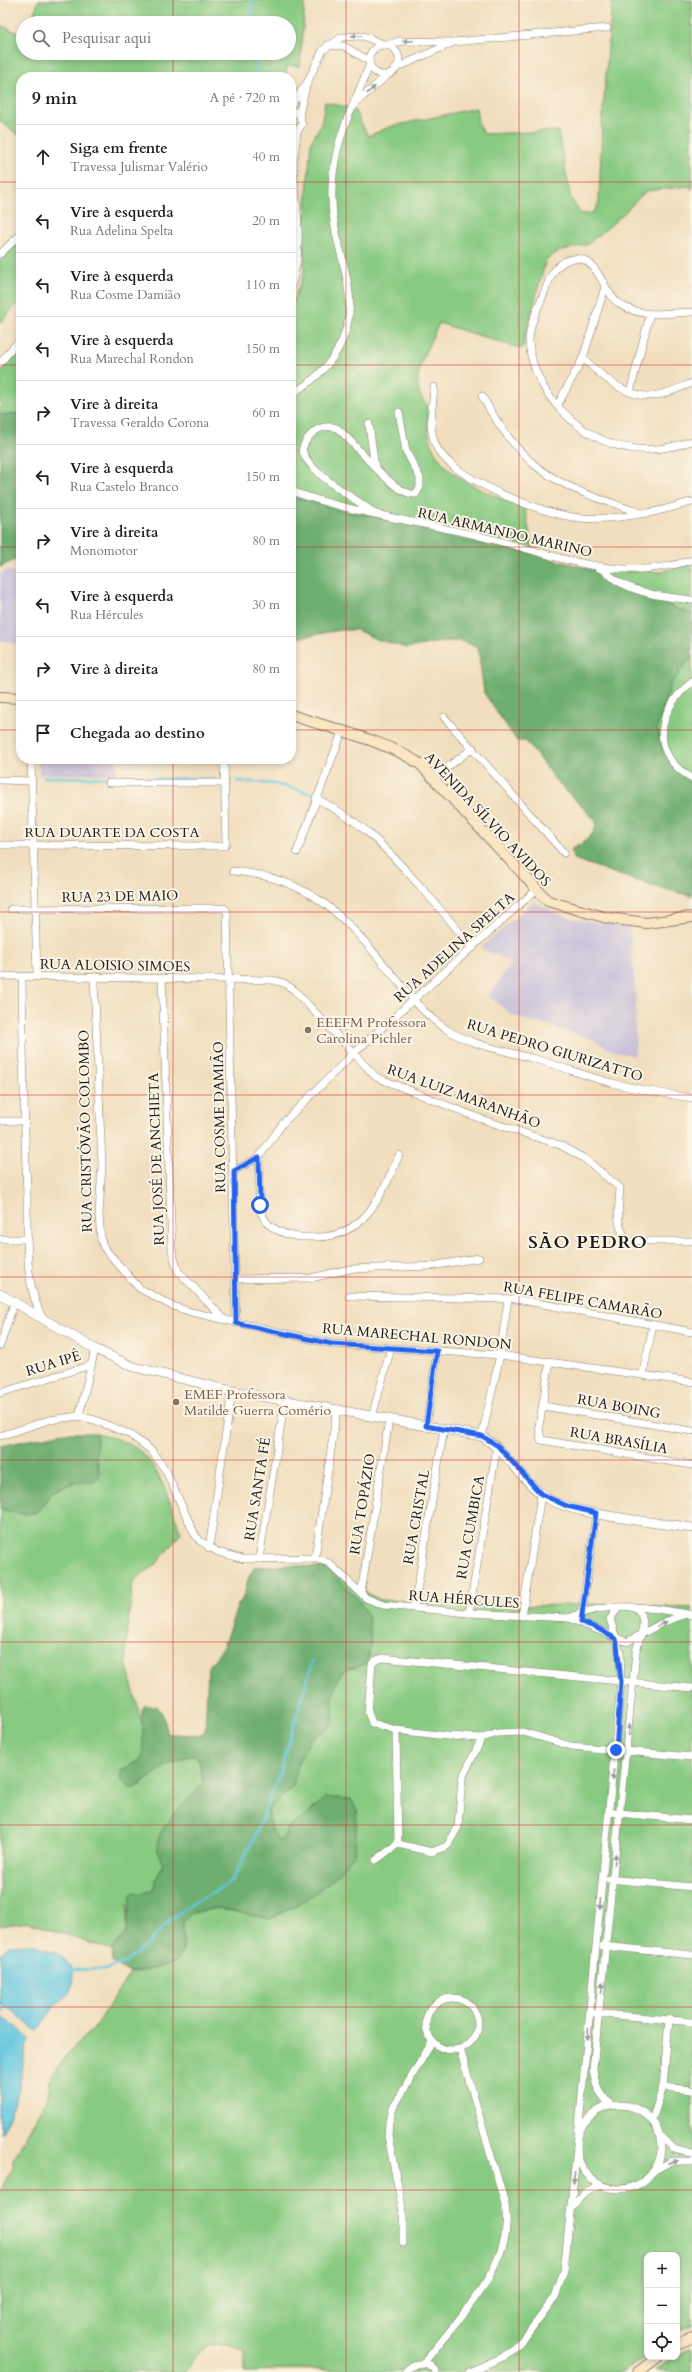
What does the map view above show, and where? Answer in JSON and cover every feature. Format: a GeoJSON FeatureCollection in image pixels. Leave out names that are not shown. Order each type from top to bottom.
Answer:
{"type":"FeatureCollection","features":[{"type":"Feature","properties":{"kind":"main road"},"geometry":{"type":"LineString","coordinates":[[0,698],[16,698]]}},
{"type":"Feature","properties":{"kind":"main road","name":"AVENIDA SÍLVIO AVIDOS"},"geometry":{"type":"LineString","coordinates":[[296,717],[405,755],[420,764],[536,890],[548,901],[559,906],[607,918],[647,923],[692,917]]}},
{"type":"Feature","properties":{"kind":"main road"},"geometry":{"type":"LineString","coordinates":[[680,2343],[692,2338]]}},
{"type":"Feature","properties":{"kind":"main road"},"geometry":{"type":"LineString","coordinates":[[638,2372],[654,2360]]}},
{"type":"Feature","properties":{"kind":"street"},"geometry":{"type":"LineString","coordinates":[[296,390],[320,373],[331,360],[348,325],[351,295],[343,257],[337,241],[332,198],[335,158],[353,105],[370,63],[370,54],[375,48],[401,41],[454,42],[607,28]]}},
{"type":"Feature","properties":{"kind":"street"},"geometry":{"type":"LineString","coordinates":[[296,98],[307,83],[323,50],[328,45],[342,37],[363,36],[395,49],[399,58],[396,68]]}},
{"type":"Feature","properties":{"kind":"street"},"geometry":{"type":"LineString","coordinates":[[425,41],[428,54]]}},
{"type":"Feature","properties":{"kind":"street"},"geometry":{"type":"LineString","coordinates":[[353,105],[396,68],[454,42]]}},
{"type":"Feature","properties":{"kind":"street"},"geometry":{"type":"LineString","coordinates":[[328,45],[344,46],[370,63],[375,71],[389,74]]}},
{"type":"Feature","properties":{"kind":"street"},"geometry":{"type":"LineString","coordinates":[[296,131],[302,124],[299,114],[307,83]]}},
{"type":"Feature","properties":{"kind":"street"},"geometry":{"type":"LineString","coordinates":[[296,224],[296,262]]}},
{"type":"Feature","properties":{"kind":"street"},"geometry":{"type":"LineString","coordinates":[[0,254],[16,239]]}},
{"type":"Feature","properties":{"kind":"street"},"geometry":{"type":"LineString","coordinates":[[692,312],[650,314],[621,306],[614,301],[605,288],[599,271],[593,266],[575,259],[563,263],[551,276],[533,319],[529,342],[532,358],[548,395],[575,425],[592,437],[618,445],[655,450],[670,449],[692,441]]}},
{"type":"Feature","properties":{"kind":"street"},"geometry":{"type":"LineString","coordinates":[[557,406],[583,358],[605,288]]}},
{"type":"Feature","properties":{"kind":"street"},"geometry":{"type":"LineString","coordinates":[[630,392],[650,314]]}},
{"type":"Feature","properties":{"kind":"street"},"geometry":{"type":"LineString","coordinates":[[0,363],[16,344]]}},
{"type":"Feature","properties":{"kind":"street"},"geometry":{"type":"LineString","coordinates":[[583,358],[616,385],[630,392],[649,396],[692,383]]}},
{"type":"Feature","properties":{"kind":"street"},"geometry":{"type":"LineString","coordinates":[[434,387],[432,427],[435,444],[454,467],[487,488],[560,516],[600,518],[646,513],[692,502]]}},
{"type":"Feature","properties":{"kind":"street"},"geometry":{"type":"LineString","coordinates":[[482,396],[503,431],[524,456],[543,474],[579,493],[646,513]]}},
{"type":"Feature","properties":{"kind":"street"},"geometry":{"type":"LineString","coordinates":[[378,516],[312,467],[304,457],[302,450],[309,436],[314,431],[331,427],[345,434],[375,468],[403,492],[411,495],[418,492],[420,478],[406,451],[399,412]]}},
{"type":"Feature","properties":{"kind":"street"},"geometry":{"type":"LineString","coordinates":[[369,424],[375,468]]}},
{"type":"Feature","properties":{"kind":"street","name":"RUA ARMANDO MARINO"},"geometry":{"type":"LineString","coordinates":[[296,492],[378,516],[480,536],[568,562],[593,567],[662,567],[692,560]]}},
{"type":"Feature","properties":{"kind":"street"},"geometry":{"type":"LineString","coordinates":[[593,567],[604,569],[618,582],[648,594],[692,600]]}},
{"type":"Feature","properties":{"kind":"street"},"geometry":{"type":"LineString","coordinates":[[692,682],[673,703],[662,728],[663,746],[666,756],[676,768],[692,778]]}},
{"type":"Feature","properties":{"kind":"street"},"geometry":{"type":"LineString","coordinates":[[444,717],[473,748],[564,853]]}},
{"type":"Feature","properties":{"kind":"street"},"geometry":{"type":"LineString","coordinates":[[297,852],[342,732]]}},
{"type":"Feature","properties":{"kind":"street"},"geometry":{"type":"LineString","coordinates":[[433,778],[473,748]]}},
{"type":"Feature","properties":{"kind":"street"},"geometry":{"type":"LineString","coordinates":[[31,764],[35,845],[37,977]]}},
{"type":"Feature","properties":{"kind":"street"},"geometry":{"type":"LineString","coordinates":[[109,783],[225,783],[224,764]]}},
{"type":"Feature","properties":{"kind":"street"},"geometry":{"type":"LineString","coordinates":[[0,780],[32,781]]}},
{"type":"Feature","properties":{"kind":"street","name":"RUA DUARTE DA COSTA"},"geometry":{"type":"LineString","coordinates":[[0,845],[224,846],[226,843],[225,783]]}},
{"type":"Feature","properties":{"kind":"street"},"geometry":{"type":"LineString","coordinates":[[316,798],[340,812],[371,835],[432,899],[473,948]]}},
{"type":"Feature","properties":{"kind":"street","name":"RUA PEDRO GIURIZATTO"},"geometry":{"type":"LineString","coordinates":[[233,871],[257,873],[286,882],[302,888],[324,901],[371,948],[414,1000],[446,1030],[488,1046],[611,1083],[692,1098]]}},
{"type":"Feature","properties":{"kind":"street","name":"RUA ADELINA SPELTA"},"geometry":{"type":"LineString","coordinates":[[234,1171],[259,1157],[283,1123],[354,1053],[536,890]]}},
{"type":"Feature","properties":{"kind":"street","name":"RUA 23 DE MAIO"},"geometry":{"type":"LineString","coordinates":[[11,909],[224,908],[228,911]]}},
{"type":"Feature","properties":{"kind":"street","name":"RUA COSME DAMIÃO"},"geometry":{"type":"LineString","coordinates":[[228,911],[236,1323]]}},
{"type":"Feature","properties":{"kind":"street","name":"RUA ALOISIO SIMOES"},"geometry":{"type":"LineString","coordinates":[[0,976],[229,979]]}},
{"type":"Feature","properties":{"kind":"street"},"geometry":{"type":"LineString","coordinates":[[22,977],[24,1121],[28,1239],[32,1293],[44,1319]]}},
{"type":"Feature","properties":{"kind":"street","name":"RUA CRISTÓVÃO COLOMBO"},"geometry":{"type":"LineString","coordinates":[[94,977],[102,1164],[99,1215],[101,1240],[104,1248],[139,1288],[170,1305],[191,1312],[236,1323]]}},
{"type":"Feature","properties":{"kind":"street","name":"RUA JOSÉ DE ANCHIETA"},"geometry":{"type":"LineString","coordinates":[[162,978],[170,1240],[172,1256],[178,1271],[185,1280],[224,1319]]}},
{"type":"Feature","properties":{"kind":"street","name":"RUA LUIZ MARANHÃO"},"geometry":{"type":"LineString","coordinates":[[229,979],[272,980],[287,985],[354,1053],[367,1070],[382,1081],[481,1119],[560,1145],[585,1159],[620,1188],[618,1223],[621,1233],[629,1241],[692,1241]]}},
{"type":"Feature","properties":{"kind":"street"},"geometry":{"type":"LineString","coordinates":[[0,1121],[24,1121]]}},
{"type":"Feature","properties":{"kind":"street"},"geometry":{"type":"LineString","coordinates":[[259,1157],[260,1205],[264,1219],[271,1226],[282,1233],[296,1237],[323,1238],[342,1233],[355,1226],[368,1215],[386,1184],[399,1155]]}},
{"type":"Feature","properties":{"kind":"street"},"geometry":{"type":"LineString","coordinates":[[0,1239],[28,1239]]}},
{"type":"Feature","properties":{"kind":"street"},"geometry":{"type":"LineString","coordinates":[[236,1279],[311,1278],[350,1269],[431,1266],[479,1258]]}},
{"type":"Feature","properties":{"kind":"street"},"geometry":{"type":"LineString","coordinates":[[0,1294],[95,1349],[134,1367],[232,1391],[482,1436],[498,1446],[541,1494],[567,1506],[596,1513],[692,1528]]}},
{"type":"Feature","properties":{"kind":"street","name":"RUA FELIPE CAMARÃO"},"geometry":{"type":"LineString","coordinates":[[349,1296],[508,1299],[692,1332]]}},
{"type":"Feature","properties":{"kind":"street"},"geometry":{"type":"LineString","coordinates":[[482,1436],[500,1355],[508,1299]]}},
{"type":"Feature","properties":{"kind":"street"},"geometry":{"type":"LineString","coordinates":[[0,1346],[14,1303]]}},
{"type":"Feature","properties":{"kind":"street","name":"RUA MARECHAL RONDON"},"geometry":{"type":"LineString","coordinates":[[236,1323],[332,1344],[500,1355],[643,1373],[692,1382]]}},
{"type":"Feature","properties":{"kind":"street"},"geometry":{"type":"LineString","coordinates":[[643,1373],[653,1325]]}},
{"type":"Feature","properties":{"kind":"street"},"geometry":{"type":"LineString","coordinates":[[372,1417],[391,1348]]}},
{"type":"Feature","properties":{"kind":"street","name":"RUA IPÊ"},"geometry":{"type":"LineString","coordinates":[[79,1416],[95,1349]]}},
{"type":"Feature","properties":{"kind":"street"},"geometry":{"type":"LineString","coordinates":[[426,1426],[437,1351]]}},
{"type":"Feature","properties":{"kind":"street"},"geometry":{"type":"LineString","coordinates":[[542,1406],[550,1361]]}},
{"type":"Feature","properties":{"kind":"street","name":"RUA IPÊ"},"geometry":{"type":"LineString","coordinates":[[0,1393],[91,1365]]}},
{"type":"Feature","properties":{"kind":"street"},"geometry":{"type":"LineString","coordinates":[[209,1548],[232,1391]]}},
{"type":"Feature","properties":{"kind":"street","name":"RUA SANTA FÉ"},"geometry":{"type":"LineString","coordinates":[[259,1559],[285,1400]]}},
{"type":"Feature","properties":{"kind":"street","name":"RUA BOING"},"geometry":{"type":"LineString","coordinates":[[542,1406],[692,1431]]}},
{"type":"Feature","properties":{"kind":"street","name":"RUA BRASÍLIA"},"geometry":{"type":"LineString","coordinates":[[542,1406],[539,1426],[541,1440],[692,1465]]}},
{"type":"Feature","properties":{"kind":"street"},"geometry":{"type":"LineString","coordinates":[[0,1436],[34,1424],[79,1416],[116,1428],[129,1434],[151,1450],[166,1471],[189,1525],[200,1541],[209,1548],[231,1556],[259,1559],[315,1558],[337,1409]]}},
{"type":"Feature","properties":{"kind":"street","name":"RUA TOPÁZIO"},"geometry":{"type":"LineString","coordinates":[[361,1593],[389,1420]]}},
{"type":"Feature","properties":{"kind":"street","name":"RUA CRISTAL"},"geometry":{"type":"LineString","coordinates":[[414,1608],[444,1429]]}},
{"type":"Feature","properties":{"kind":"street","name":"RUA CUMBICA"},"geometry":{"type":"LineString","coordinates":[[469,1613],[498,1446]]}},
{"type":"Feature","properties":{"kind":"street"},"geometry":{"type":"LineString","coordinates":[[522,1616],[541,1494]]}},
{"type":"Feature","properties":{"kind":"street"},"geometry":{"type":"LineString","coordinates":[[581,1622],[596,1513]]}},
{"type":"Feature","properties":{"kind":"street","name":"RUA HÉRCULES"},"geometry":{"type":"LineString","coordinates":[[315,1558],[329,1563],[340,1571],[361,1593],[383,1605],[469,1613],[569,1618],[597,1628],[616,1639],[627,1642],[640,1637],[662,1623],[689,1615]]}},
{"type":"Feature","properties":{"kind":"street","name":"RUA HÉRCULES"},"geometry":{"type":"LineString","coordinates":[[569,1618],[583,1611],[600,1607],[658,1608],[689,1615]]}},
{"type":"Feature","properties":{"kind":"street"},"geometry":{"type":"LineString","coordinates":[[469,2372],[503,2357],[526,2336],[547,2310],[561,2284],[577,2147],[616,1750],[621,1682],[620,1652],[610,1619],[619,1607]]}},
{"type":"Feature","properties":{"kind":"street"},"geometry":{"type":"LineString","coordinates":[[610,2105],[600,2096],[594,2083],[593,2069],[633,1683],[640,1637],[644,1626],[644,1619],[636,1608]]}},
{"type":"Feature","properties":{"kind":"street"},"geometry":{"type":"LineString","coordinates":[[692,1688],[379,1658],[372,1664],[369,1716],[376,1725],[396,1730],[482,1738],[498,1733],[523,1732],[565,1745],[692,1757]]}},
{"type":"Feature","properties":{"kind":"street"},"geometry":{"type":"LineString","coordinates":[[396,1730],[398,1844]]}},
{"type":"Feature","properties":{"kind":"street"},"geometry":{"type":"LineString","coordinates":[[376,1860],[398,1844],[432,1852],[441,1850],[452,1841],[458,1827],[462,1778],[482,1738]]}},
{"type":"Feature","properties":{"kind":"street"},"geometry":{"type":"LineString","coordinates":[[609,1812],[692,1820]]}},
{"type":"Feature","properties":{"kind":"street"},"geometry":{"type":"LineString","coordinates":[[603,1878],[692,1887]]}},
{"type":"Feature","properties":{"kind":"street"},"geometry":{"type":"LineString","coordinates":[[596,1946],[692,1955]]}},
{"type":"Feature","properties":{"kind":"street"},"geometry":{"type":"LineString","coordinates":[[457,1998],[472,2007],[478,2022],[474,2039],[460,2049],[443,2049],[432,2042],[426,2030],[428,2013],[440,2001],[457,1998]]}},
{"type":"Feature","properties":{"kind":"street"},"geometry":{"type":"LineString","coordinates":[[590,2013],[692,2022]]}},
{"type":"Feature","properties":{"kind":"street"},"geometry":{"type":"LineString","coordinates":[[652,2120],[663,2087],[669,2020]]}},
{"type":"Feature","properties":{"kind":"street"},"geometry":{"type":"LineString","coordinates":[[403,2243],[403,2212],[388,2136],[388,2122],[393,2108],[432,2042]]}},
{"type":"Feature","properties":{"kind":"street"},"geometry":{"type":"LineString","coordinates":[[424,2363],[480,2290],[501,2251],[506,2226],[505,2204],[460,2049]]}},
{"type":"Feature","properties":{"kind":"street"},"geometry":{"type":"LineString","coordinates":[[663,2087],[692,2090]]}},
{"type":"Feature","properties":{"kind":"street"},"geometry":{"type":"LineString","coordinates":[[578,2136],[583,2125],[590,2116],[610,2105],[634,2107],[652,2120],[660,2136],[662,2153],[655,2170]]}},
{"type":"Feature","properties":{"kind":"street"},"geometry":{"type":"LineString","coordinates":[[660,2136],[674,2149],[692,2154]]}},
{"type":"Feature","properties":{"kind":"street"},"geometry":{"type":"LineString","coordinates":[[577,2147],[578,2158],[583,2169],[600,2185],[610,2188],[630,2188],[640,2184],[655,2170],[672,2161],[692,2161]]}},
{"type":"Feature","properties":{"kind":"street"},"geometry":{"type":"LineString","coordinates":[[570,2209],[584,2193],[600,2185]]}},
{"type":"Feature","properties":{"kind":"street"},"geometry":{"type":"LineString","coordinates":[[405,2372],[416,2364],[424,2363],[430,2365],[436,2372]]}},
{"type":"Feature","properties":{"kind":"shaded area"},"geometry":{"type":"Polygon","coordinates":[[[7,570],[16,573],[16,644],[0,640],[0,574],[7,570]]]}},
{"type":"Feature","properties":{"kind":"shaded area"},"geometry":{"type":"Polygon","coordinates":[[[38,764],[117,764],[117,774],[39,774],[38,764]]]}},
{"type":"Feature","properties":{"kind":"shaded area"},"geometry":{"type":"Polygon","coordinates":[[[533,902],[569,918],[630,928],[636,1003],[635,1056],[613,1051],[590,1038],[514,1016],[488,996],[512,963],[481,948],[533,902]]]}},
{"type":"Feature","properties":{"kind":"green space"},"geometry":{"type":"Polygon","coordinates":[[[39,0],[305,0],[300,66],[288,66],[286,72],[16,72],[16,133],[0,121],[0,25],[16,32],[16,60],[296,60],[296,16],[33,16],[39,0]]]}},
{"type":"Feature","properties":{"kind":"green space"},"geometry":{"type":"Polygon","coordinates":[[[612,0],[692,0],[692,190],[690,186],[646,191],[618,219],[588,244],[560,251],[546,259],[522,349],[439,323],[420,365],[418,387],[421,397],[428,406],[428,429],[433,448],[442,462],[455,474],[470,484],[525,509],[534,555],[388,517],[344,512],[296,498],[296,294],[304,274],[304,231],[311,142],[321,124],[325,102],[354,109],[368,136],[389,127],[476,108],[478,123],[484,134],[558,131],[571,199],[581,214],[593,213],[599,203],[602,123],[612,0]]]}},
{"type":"Feature","properties":{"kind":"green space"},"geometry":{"type":"Polygon","coordinates":[[[16,244],[16,305],[0,323],[0,262],[3,255],[16,244]]]}},
{"type":"Feature","properties":{"kind":"green space"},"geometry":{"type":"Polygon","coordinates":[[[16,354],[16,413],[0,415],[0,372],[16,354]]]}},
{"type":"Feature","properties":{"kind":"green space"},"geometry":{"type":"Polygon","coordinates":[[[16,413],[16,559],[0,567],[0,415],[16,413]]]}},
{"type":"Feature","properties":{"kind":"green space"},"geometry":{"type":"Polygon","coordinates":[[[296,498],[344,512],[435,525],[489,543],[594,570],[610,581],[692,615],[692,657],[671,683],[657,728],[664,755],[692,777],[692,896],[648,885],[574,859],[570,850],[588,839],[594,831],[596,821],[556,781],[529,745],[525,741],[517,741],[484,693],[478,647],[461,641],[448,641],[406,648],[376,639],[357,630],[340,630],[296,638],[296,498]]]}},
{"type":"Feature","properties":{"kind":"green space"},"geometry":{"type":"Polygon","coordinates":[[[692,564],[692,615],[610,581],[594,570],[661,572],[692,564]]]}},
{"type":"Feature","properties":{"kind":"green space"},"geometry":{"type":"Polygon","coordinates":[[[692,657],[692,777],[664,755],[657,728],[671,683],[692,657]]]}},
{"type":"Feature","properties":{"kind":"green space"},"geometry":{"type":"Polygon","coordinates":[[[64,1433],[97,1433],[96,1459],[100,1473],[98,1479],[93,1482],[74,1482],[54,1491],[36,1513],[24,1514],[0,1510],[0,1446],[64,1433]]]}},
{"type":"Feature","properties":{"kind":"green space"},"geometry":{"type":"Polygon","coordinates":[[[97,1433],[127,1443],[138,1450],[147,1459],[162,1482],[168,1495],[181,1533],[158,1562],[133,1581],[127,1629],[126,1658],[142,1723],[144,1748],[142,1757],[132,1764],[139,1786],[165,1766],[193,1754],[199,1759],[203,1782],[163,1863],[152,1891],[144,1892],[128,1904],[126,1933],[111,1950],[27,1922],[0,1926],[0,1510],[30,1513],[40,1508],[53,1492],[63,1486],[80,1482],[93,1482],[99,1465],[96,1459],[97,1433]]]}},
{"type":"Feature","properties":{"kind":"green space"},"geometry":{"type":"Polygon","coordinates":[[[289,1565],[326,1568],[348,1589],[359,1601],[366,1612],[370,1631],[370,1645],[366,1664],[345,1670],[339,1677],[333,1695],[333,1720],[329,1728],[311,1738],[299,1760],[293,1786],[268,1810],[271,1829],[279,1842],[285,1837],[289,1827],[306,1816],[325,1797],[351,1799],[357,1810],[355,1854],[334,1878],[303,1902],[270,1919],[218,1908],[192,1913],[183,1922],[183,1951],[177,1961],[167,1966],[130,1973],[112,1963],[111,1950],[126,1933],[131,1894],[152,1891],[163,1863],[158,1851],[158,1840],[162,1829],[203,1782],[199,1759],[193,1754],[165,1766],[133,1789],[127,1786],[121,1778],[122,1770],[139,1761],[143,1755],[142,1711],[144,1706],[157,1706],[163,1715],[168,1734],[198,1735],[205,1732],[208,1668],[222,1649],[252,1571],[255,1567],[289,1565]]]}},
{"type":"Feature","properties":{"kind":"green space"},"geometry":{"type":"Polygon","coordinates":[[[326,1568],[379,1600],[519,1606],[601,1604],[692,1608],[692,2326],[680,2331],[680,2252],[644,2252],[644,2358],[623,2372],[375,2372],[374,2370],[272,2369],[260,2372],[245,2372],[245,2352],[226,2344],[217,2344],[203,2350],[196,2356],[185,2372],[0,2372],[0,2191],[13,2168],[13,2160],[48,2097],[50,2081],[67,2053],[94,2029],[130,1973],[167,1966],[183,1951],[183,1922],[192,1913],[218,1908],[270,1919],[303,1902],[334,1878],[355,1831],[357,1810],[325,1797],[306,1816],[289,1827],[285,1837],[278,1842],[271,1829],[268,1810],[293,1786],[299,1760],[311,1738],[329,1728],[333,1720],[332,1695],[339,1677],[344,1670],[358,1668],[369,1657],[366,1612],[326,1568]]]}},
{"type":"Feature","properties":{"kind":"green space"},"geometry":{"type":"Polygon","coordinates":[[[692,2348],[692,2372],[655,2372],[670,2360],[680,2360],[680,2354],[692,2348]]]}},
{"type":"Feature","properties":{"kind":"water"},"geometry":{"type":"Polygon","coordinates":[[[31,1944],[57,1953],[71,1966],[73,1977],[73,1984],[69,1993],[55,2006],[37,2031],[10,2009],[0,2004],[0,1954],[10,1945],[31,1944]]]}},
{"type":"Feature","properties":{"kind":"water"},"geometry":{"type":"Polygon","coordinates":[[[0,2017],[17,2027],[29,2039],[25,2051],[17,2094],[11,2112],[0,2134],[0,2017]]]}},
{"type":"Feature","properties":{"kind":"waterway"},"geometry":{"type":"LineString","coordinates":[[252,0],[252,16]]}},
{"type":"Feature","properties":{"kind":"waterway"},"geometry":{"type":"LineString","coordinates":[[255,60],[257,72]]}},
{"type":"Feature","properties":{"kind":"waterway"},"geometry":{"type":"LineString","coordinates":[[44,777],[215,779]]}},
{"type":"Feature","properties":{"kind":"waterway"},"geometry":{"type":"LineString","coordinates":[[238,781],[275,784],[314,794]]}},
{"type":"Feature","properties":{"kind":"waterway"},"geometry":{"type":"LineString","coordinates":[[70,1970],[104,1969],[125,1963],[149,1943],[171,1919],[193,1903],[213,1893],[232,1880],[254,1839],[280,1772],[313,1660]]}},
{"type":"Feature","properties":{"kind":"waterway"},"geometry":{"type":"LineString","coordinates":[[0,2013],[9,2004]]}},
{"type":"Feature","properties":{"kind":"place","name":"EEEFM Professora Carolina Pichler"},"geometry":{"type":"Point","coordinates":[308,1030]}},
{"type":"Feature","properties":{"kind":"place","name":"EMEF Professora Matilde Guerra Comério"},"geometry":{"type":"Point","coordinates":[176,1402]}},
{"type":"Feature","properties":{"kind":"district","name":"SÃO PEDRO"},"geometry":{"type":"Point","coordinates":[588,1242]}},
{"type":"Feature","properties":{"kind":"route"},"geometry":{"type":"LineString","coordinates":[[260,1205],[261,1185],[259,1157],[247,1166],[234,1171],[236,1323],[332,1344],[437,1351],[426,1426],[482,1436],[498,1446],[541,1494],[567,1506],[596,1513],[581,1622],[597,1628],[616,1639],[620,1652],[621,1682],[616,1750]]}}]}
